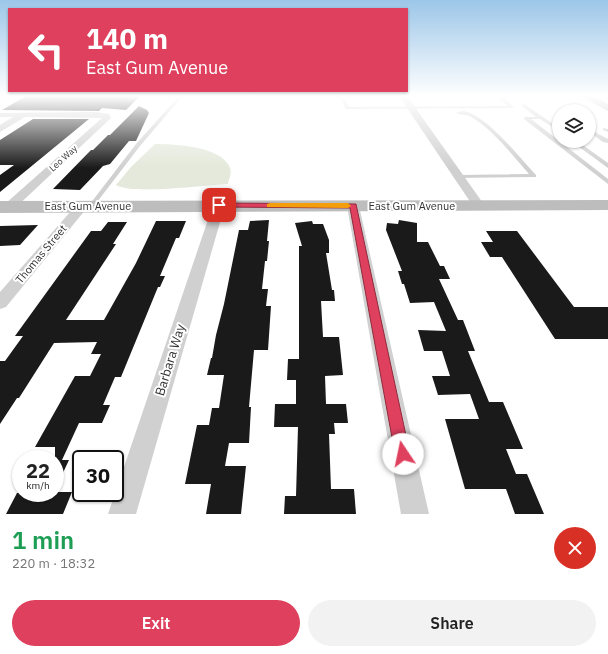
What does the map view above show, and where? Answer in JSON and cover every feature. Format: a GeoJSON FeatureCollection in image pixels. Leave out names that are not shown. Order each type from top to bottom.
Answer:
{"type":"FeatureCollection","features":[{"type":"Feature","properties":{"kind":"street"},"geometry":{"type":"LineString","coordinates":[[0,129],[15,120]]}},
{"type":"Feature","properties":{"kind":"street","name":"Leo Way"},"geometry":{"type":"LineString","coordinates":[[4,207],[105,120]]}},
{"type":"Feature","properties":{"kind":"street"},"geometry":{"type":"LineString","coordinates":[[419,120],[479,206]]}},
{"type":"Feature","properties":{"kind":"street","name":"East Gum Avenue"},"geometry":{"type":"LineString","coordinates":[[4,207],[219,205],[608,205]]}},
{"type":"Feature","properties":{"kind":"street","name":"Barbara Way"},"geometry":{"type":"LineString","coordinates":[[122,514],[219,205]]}},
{"type":"Feature","properties":{"kind":"street","name":"Thomas Street"},"geometry":{"type":"LineString","coordinates":[[0,303],[87,206]]}},
{"type":"Feature","properties":{"kind":"street"},"geometry":{"type":"LineString","coordinates":[[353,206],[415,514]]}},
{"type":"Feature","properties":{"kind":"lane"},"geometry":{"type":"LineString","coordinates":[[87,206],[160,120]]}},
{"type":"Feature","properties":{"kind":"lane"},"geometry":{"type":"LineString","coordinates":[[459,177],[534,176],[491,130],[478,120]]}},
{"type":"Feature","properties":{"kind":"lane"},"geometry":{"type":"LineString","coordinates":[[529,120],[608,182]]}},
{"type":"Feature","properties":{"kind":"lane"},"geometry":{"type":"LineString","coordinates":[[596,135],[607,142]]}},
{"type":"Feature","properties":{"kind":"lane"},"geometry":{"type":"LineString","coordinates":[[584,148],[608,166]]}},
{"type":"Feature","properties":{"kind":"shaded area"},"geometry":{"type":"Polygon","coordinates":[[[155,144],[197,148],[218,155],[225,161],[231,170],[228,184],[170,189],[137,189],[125,188],[116,185],[131,167],[155,144]]]}},
{"type":"Feature","properties":{"kind":"building"},"geometry":{"type":"Polygon","coordinates":[[[31,120],[88,120],[0,192],[0,175],[14,165],[0,165],[0,140],[31,120]]]}},
{"type":"Feature","properties":{"kind":"building"},"geometry":{"type":"Polygon","coordinates":[[[125,120],[146,120],[136,141],[129,141],[110,164],[103,166],[80,190],[53,189],[91,150],[93,150],[108,135],[110,135],[125,120]]]}},
{"type":"Feature","properties":{"kind":"building"},"geometry":{"type":"Polygon","coordinates":[[[269,220],[267,261],[265,261],[262,289],[268,289],[266,306],[271,306],[268,350],[254,350],[249,407],[251,407],[249,443],[229,443],[225,466],[246,466],[241,514],[206,514],[211,484],[185,484],[197,425],[209,425],[212,408],[219,408],[224,375],[207,375],[224,304],[239,230],[248,230],[250,221],[269,220]]]}},
{"type":"Feature","properties":{"kind":"building"},"geometry":{"type":"Polygon","coordinates":[[[399,220],[417,223],[417,242],[428,242],[440,266],[444,266],[450,279],[439,279],[458,320],[463,320],[475,351],[468,351],[489,402],[503,402],[523,449],[506,449],[516,474],[527,474],[544,514],[515,514],[506,489],[465,489],[445,419],[479,419],[470,394],[438,395],[432,376],[450,376],[442,351],[424,351],[418,330],[446,331],[434,302],[410,303],[398,271],[402,271],[386,230],[387,223],[398,224],[399,220]]]}},
{"type":"Feature","properties":{"kind":"building"},"geometry":{"type":"Polygon","coordinates":[[[156,221],[186,221],[179,238],[176,238],[160,276],[165,276],[160,287],[158,287],[121,377],[115,377],[103,405],[110,405],[102,423],[79,423],[64,456],[64,450],[55,450],[55,447],[35,447],[75,376],[90,376],[101,354],[91,354],[97,342],[54,343],[19,398],[17,398],[0,424],[0,361],[5,361],[23,336],[15,336],[91,231],[101,231],[108,222],[127,222],[113,244],[116,244],[66,320],[104,320],[136,263],[156,221]]]}},
{"type":"Feature","properties":{"kind":"building"},"geometry":{"type":"Polygon","coordinates":[[[312,221],[313,224],[323,224],[329,240],[329,253],[326,253],[335,301],[321,301],[323,337],[339,337],[343,375],[325,376],[326,404],[346,404],[348,423],[334,423],[335,434],[329,434],[331,489],[354,489],[356,514],[284,514],[285,496],[296,496],[298,427],[274,427],[275,404],[296,404],[296,380],[287,380],[288,359],[299,359],[299,246],[302,246],[295,223],[312,221]]]}},
{"type":"Feature","properties":{"kind":"building"},"geometry":{"type":"Polygon","coordinates":[[[38,225],[20,245],[0,246],[0,226],[38,225]]]}},
{"type":"Feature","properties":{"kind":"building"},"geometry":{"type":"Polygon","coordinates":[[[486,231],[517,231],[574,307],[608,307],[608,339],[555,339],[502,257],[490,257],[481,242],[493,242],[486,231]]]}},
{"type":"Feature","properties":{"kind":"building"},"geometry":{"type":"Polygon","coordinates":[[[64,460],[69,460],[64,471],[64,460]]]}},
{"type":"Feature","properties":{"kind":"building"},"geometry":{"type":"Polygon","coordinates":[[[64,492],[72,492],[63,514],[6,514],[12,502],[64,502],[64,492]]]}},
{"type":"Feature","properties":{"kind":"slow traffic"},"geometry":{"type":"LineString","coordinates":[[270,205],[348,206]]}},
{"type":"Feature","properties":{"kind":"route"},"geometry":{"type":"LineString","coordinates":[[219,205],[353,206],[403,454]]}}]}
